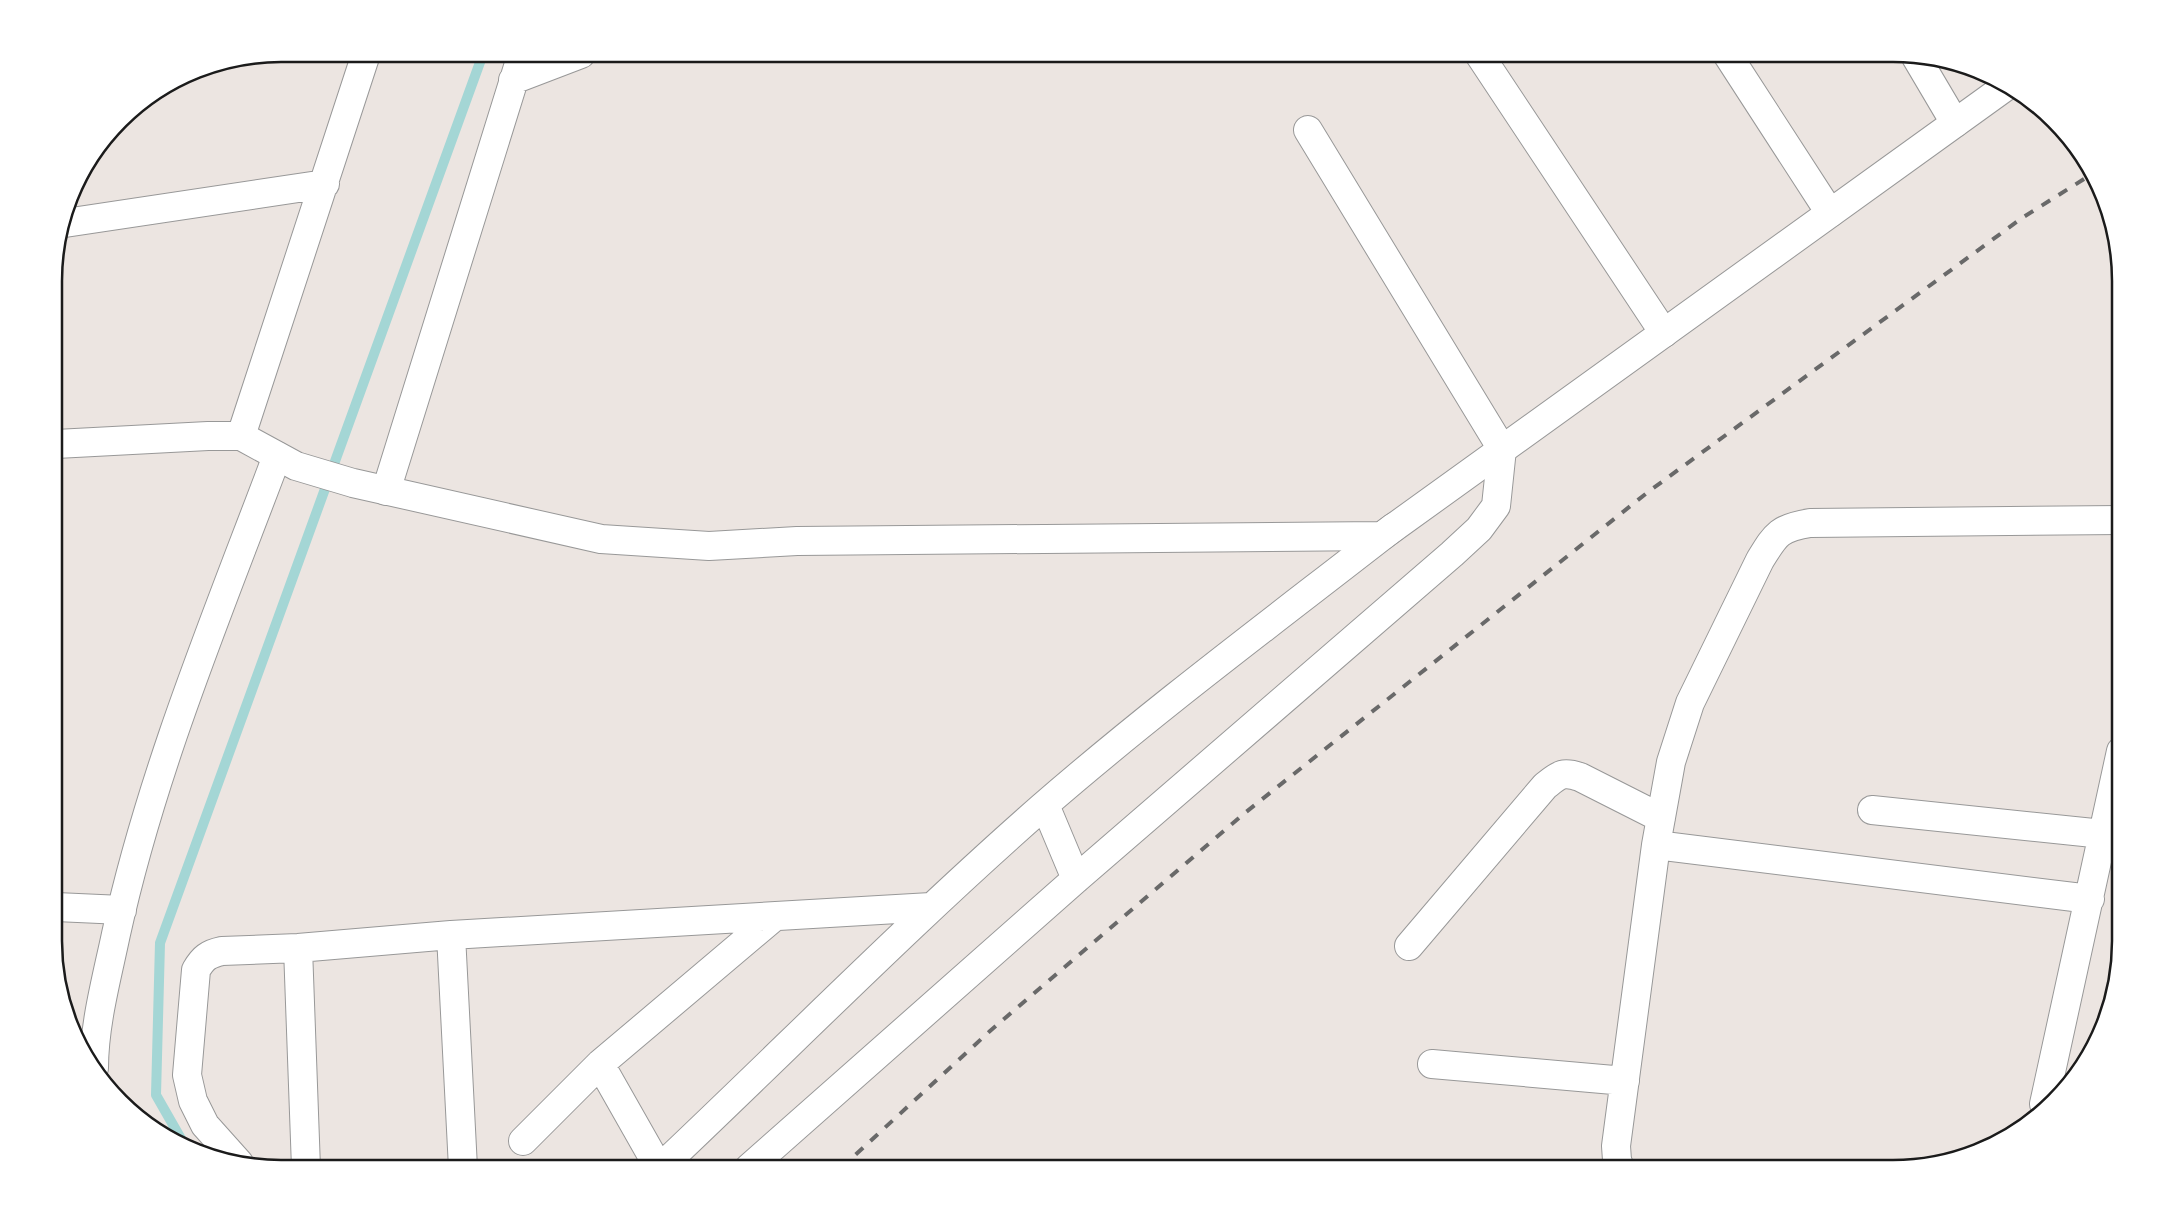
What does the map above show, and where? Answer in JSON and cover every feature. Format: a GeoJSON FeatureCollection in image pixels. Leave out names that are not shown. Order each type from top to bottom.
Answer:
{"type":"FeatureCollection","features":[{"type":"Feature","properties":{"kind":"street"},"geometry":{"type":"LineString","coordinates":[[241,436],[363,62]]}},
{"type":"Feature","properties":{"kind":"street"},"geometry":{"type":"LineString","coordinates":[[386,491],[519,62]]}},
{"type":"Feature","properties":{"kind":"street"},"geometry":{"type":"LineString","coordinates":[[513,80],[559,62]]}},
{"type":"Feature","properties":{"kind":"street"},"geometry":{"type":"LineString","coordinates":[[1484,62],[1664,333]]}},
{"type":"Feature","properties":{"kind":"street"},"geometry":{"type":"LineString","coordinates":[[1732,62],[1830,213]]}},
{"type":"Feature","properties":{"kind":"street"},"geometry":{"type":"LineString","coordinates":[[1920,64],[1955,123]]}},
{"type":"Feature","properties":{"kind":"street"},"geometry":{"type":"LineString","coordinates":[[62,444],[241,436],[286,461],[353,483],[601,539],[709,546],[797,541],[1382,536],[2000,91]]}},
{"type":"Feature","properties":{"kind":"street"},"geometry":{"type":"LineString","coordinates":[[758,1160],[1076,879],[1479,529],[1496,506],[1502,449],[1308,130]]}},
{"type":"Feature","properties":{"kind":"street"},"geometry":{"type":"LineString","coordinates":[[71,222],[325,184]]}},
{"type":"Feature","properties":{"kind":"street"},"geometry":{"type":"LineString","coordinates":[[95,1055],[102,998],[122,910],[169,746],[286,461]]}},
{"type":"Feature","properties":{"kind":"street"},"geometry":{"type":"LineString","coordinates":[[1617,1160],[1616,1146],[1656,845],[1671,762],[1690,703],[1760,560],[1780,532],[1790,527],[1810,524],[2112,520]]}},
{"type":"Feature","properties":{"kind":"street"},"geometry":{"type":"LineString","coordinates":[[668,1160],[931,907],[1045,805],[1132,730],[1398,524]]}},
{"type":"Feature","properties":{"kind":"street"},"geometry":{"type":"LineString","coordinates":[[1409,946],[1545,786],[1558,776],[1568,773],[1580,777],[1661,818]]}},
{"type":"Feature","properties":{"kind":"street"},"geometry":{"type":"LineString","coordinates":[[2045,1098],[2112,795]]}},
{"type":"Feature","properties":{"kind":"street"},"geometry":{"type":"LineString","coordinates":[[1045,805],[1076,879]]}},
{"type":"Feature","properties":{"kind":"street"},"geometry":{"type":"LineString","coordinates":[[1872,810],[2104,834]]}},
{"type":"Feature","properties":{"kind":"street"},"geometry":{"type":"LineString","coordinates":[[1656,845],[2090,899]]}},
{"type":"Feature","properties":{"kind":"street"},"geometry":{"type":"LineString","coordinates":[[62,907],[122,910]]}},
{"type":"Feature","properties":{"kind":"street"},"geometry":{"type":"LineString","coordinates":[[230,1153],[205,1125],[193,1101],[187,1075],[196,970],[202,960],[210,953],[298,948],[451,935],[931,907]]}},
{"type":"Feature","properties":{"kind":"street"},"geometry":{"type":"LineString","coordinates":[[523,1141],[600,1064],[774,917]]}},
{"type":"Feature","properties":{"kind":"street"},"geometry":{"type":"LineString","coordinates":[[451,935],[462,1160]]}},
{"type":"Feature","properties":{"kind":"street"},"geometry":{"type":"LineString","coordinates":[[298,948],[306,1160]]}},
{"type":"Feature","properties":{"kind":"street"},"geometry":{"type":"LineString","coordinates":[[600,1064],[655,1160]]}},
{"type":"Feature","properties":{"kind":"street"},"geometry":{"type":"LineString","coordinates":[[1432,1064],[1625,1081]]}},
{"type":"Feature","properties":{"kind":"waterway"},"geometry":{"type":"LineString","coordinates":[[178,1133],[156,1095],[160,943],[480,62]]}},
{"type":"Feature","properties":{"kind":"railway"},"geometry":{"type":"LineString","coordinates":[[850,1160],[990,1031],[1246,812],[1648,492],[2022,218],[2086,178]]}}]}
